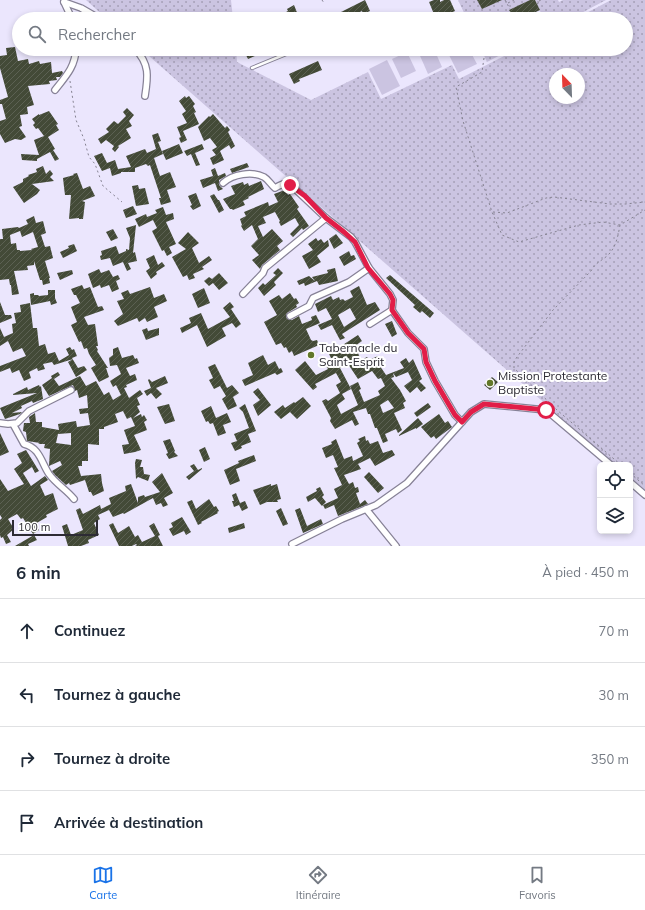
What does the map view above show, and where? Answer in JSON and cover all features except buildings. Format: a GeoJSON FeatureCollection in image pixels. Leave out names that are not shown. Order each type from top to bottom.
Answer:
{"type":"FeatureCollection","features":[{"type":"Feature","properties":{"kind":"street"},"geometry":{"type":"LineString","coordinates":[[64,1],[69,12]]}},
{"type":"Feature","properties":{"kind":"street"},"geometry":{"type":"LineString","coordinates":[[64,1],[88,12]]}},
{"type":"Feature","properties":{"kind":"street"},"geometry":{"type":"LineString","coordinates":[[55,90],[68,74],[76,60],[76,56]]}},
{"type":"Feature","properties":{"kind":"street"},"geometry":{"type":"LineString","coordinates":[[141,56],[144,60],[148,79],[145,96]]}},
{"type":"Feature","properties":{"kind":"street"},"geometry":{"type":"LineString","coordinates":[[224,183],[235,175],[245,174],[263,176],[275,188],[283,183],[286,183],[301,193],[326,218],[351,237],[359,249],[368,268],[390,294],[393,300],[392,310],[408,333],[424,349],[426,362],[435,381],[455,415],[462,422]]}},
{"type":"Feature","properties":{"kind":"street"},"geometry":{"type":"LineString","coordinates":[[243,294],[263,273],[265,268],[326,218]]}},
{"type":"Feature","properties":{"kind":"street"},"geometry":{"type":"LineString","coordinates":[[290,316],[309,306],[313,298],[349,282],[368,268]]}},
{"type":"Feature","properties":{"kind":"street"},"geometry":{"type":"LineString","coordinates":[[370,324],[392,310]]}},
{"type":"Feature","properties":{"kind":"street"},"geometry":{"type":"LineString","coordinates":[[0,423],[17,423],[29,412],[71,390]]}},
{"type":"Feature","properties":{"kind":"street"},"geometry":{"type":"LineString","coordinates":[[292,544],[331,524],[376,505],[407,483],[471,412],[484,404],[546,410],[607,462]]}},
{"type":"Feature","properties":{"kind":"street"},"geometry":{"type":"LineString","coordinates":[[13,424],[24,444],[36,450],[50,474],[74,499]]}},
{"type":"Feature","properties":{"kind":"street"},"geometry":{"type":"LineString","coordinates":[[633,485],[645,495]]}},
{"type":"Feature","properties":{"kind":"street"},"geometry":{"type":"LineString","coordinates":[[366,509],[396,546]]}},
{"type":"Feature","properties":{"kind":"lane"},"geometry":{"type":"LineString","coordinates":[[252,68],[281,56]]}},
{"type":"Feature","properties":{"kind":"path"},"geometry":{"type":"LineString","coordinates":[[506,0],[510,9]]}},
{"type":"Feature","properties":{"kind":"path"},"geometry":{"type":"LineString","coordinates":[[507,4],[514,0]]}},
{"type":"Feature","properties":{"kind":"path"},"geometry":{"type":"LineString","coordinates":[[537,4],[541,0]]}},
{"type":"Feature","properties":{"kind":"path"},"geometry":{"type":"LineString","coordinates":[[484,58],[482,72],[456,87],[463,121],[492,212],[502,235],[519,242],[579,225],[603,222],[620,225],[645,210]]}},
{"type":"Feature","properties":{"kind":"path"},"geometry":{"type":"LineString","coordinates":[[68,74],[76,120],[84,139],[89,157],[95,164],[102,186],[122,202]]}},
{"type":"Feature","properties":{"kind":"path"},"geometry":{"type":"LineString","coordinates":[[492,212],[507,213],[546,198],[554,197],[610,204],[645,202]]}},
{"type":"Feature","properties":{"kind":"path"},"geometry":{"type":"LineString","coordinates":[[618,462],[557,410],[514,368],[514,362],[553,310],[591,271],[596,263],[608,255],[618,240],[620,225]]}},
{"type":"Feature","properties":{"kind":"path"},"geometry":{"type":"LineString","coordinates":[[633,476],[645,486]]}},
{"type":"Feature","properties":{"kind":"shaded area"},"geometry":{"type":"Polygon","coordinates":[[[86,0],[231,0],[232,12],[99,12],[86,0]]]}},
{"type":"Feature","properties":{"kind":"shaded area"},"geometry":{"type":"Polygon","coordinates":[[[458,0],[530,0],[510,10],[511,12],[464,12],[458,0]]]}},
{"type":"Feature","properties":{"kind":"shaded area"},"geometry":{"type":"Polygon","coordinates":[[[535,0],[558,0],[559,2],[563,0],[606,0],[583,12],[541,12],[535,0]]]}},
{"type":"Feature","properties":{"kind":"shaded area"},"geometry":{"type":"Polygon","coordinates":[[[611,0],[645,0],[645,491],[633,481],[633,462],[612,462],[149,56],[237,56],[237,62],[311,100],[368,72],[381,99],[452,65],[459,79],[504,56],[633,56],[633,12],[588,12],[611,0]]]}},
{"type":"Feature","properties":{"kind":"shaded area"},"geometry":{"type":"Polygon","coordinates":[[[398,56],[409,56],[416,71],[401,78],[392,59],[398,56]]]}},
{"type":"Feature","properties":{"kind":"shaded area"},"geometry":{"type":"Polygon","coordinates":[[[420,56],[437,56],[442,67],[428,74],[420,56]]]}},
{"type":"Feature","properties":{"kind":"shaded area"},"geometry":{"type":"Polygon","coordinates":[[[450,56],[473,56],[477,64],[458,73],[450,56]]]}},
{"type":"Feature","properties":{"kind":"shaded area"},"geometry":{"type":"Polygon","coordinates":[[[484,56],[499,56],[487,62],[484,56]]]}},
{"type":"Feature","properties":{"kind":"shaded area"},"geometry":{"type":"Polygon","coordinates":[[[387,60],[400,86],[382,95],[369,69],[387,60]]]}},
{"type":"Feature","properties":{"kind":"place","name":"Tabernacle du Saint-Esprit"},"geometry":{"type":"Point","coordinates":[311,355]}},
{"type":"Feature","properties":{"kind":"place","name":"Mission Protestante Baptiste"},"geometry":{"type":"Point","coordinates":[490,383]}},
{"type":"Feature","properties":{"kind":"route"},"geometry":{"type":"LineString","coordinates":[[290,185],[305,196],[326,218],[351,237],[355,242],[368,268],[390,294],[393,300],[392,310],[408,333],[424,349],[426,362],[435,381],[455,415],[462,422],[471,412],[484,404],[546,410]]}}]}
